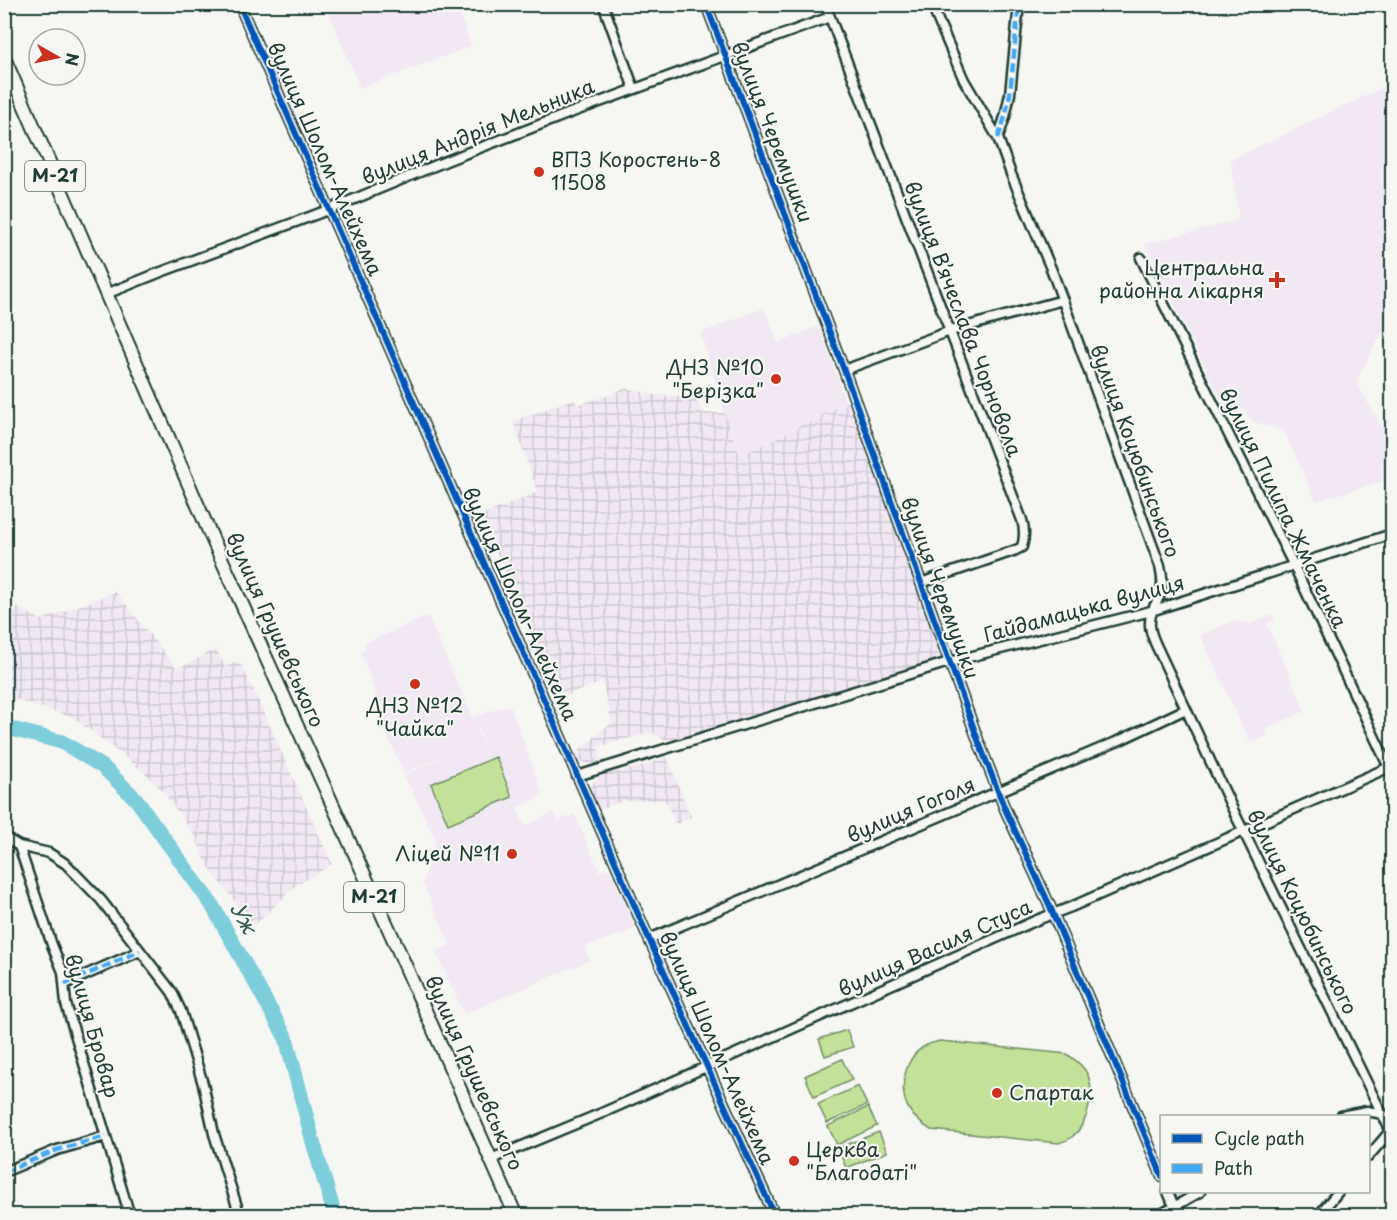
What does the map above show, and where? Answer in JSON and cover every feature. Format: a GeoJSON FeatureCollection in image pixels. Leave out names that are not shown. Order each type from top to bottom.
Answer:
{"type":"FeatureCollection","features":[{"type":"Feature","properties":{"kind":"highway","name":"вулиця Грушевського"},"geometry":{"type":"LineString","coordinates":[[4,58],[212,538],[516,1215]]}},
{"type":"Feature","properties":{"kind":"street","name":"вулиця Шолом-Алейхема"},"geometry":{"type":"LineString","coordinates":[[239,4],[649,939],[775,1215]]}},
{"type":"Feature","properties":{"kind":"street"},"geometry":{"type":"LineString","coordinates":[[603,4],[634,89]]}},
{"type":"Feature","properties":{"kind":"street","name":"вулиця Черемушки"},"geometry":{"type":"LineString","coordinates":[[706,4],[844,370],[978,741],[1005,809],[1053,914],[1160,1174]]}},
{"type":"Feature","properties":{"kind":"street","name":"вулиця Вʼячеслава Чорновола"},"geometry":{"type":"LineString","coordinates":[[825,4],[1022,520],[1025,537],[1022,547],[1016,550],[921,583]]}},
{"type":"Feature","properties":{"kind":"street","name":"вулиця Коцюбинського"},"geometry":{"type":"LineString","coordinates":[[930,4],[964,80],[998,138],[1063,300],[1160,566],[1162,588],[1151,610],[1150,629],[1156,645],[1243,831],[1392,1132]]}},
{"type":"Feature","properties":{"kind":"street"},"geometry":{"type":"LineString","coordinates":[[998,138],[1010,94],[1019,4]]}},
{"type":"Feature","properties":{"kind":"street","name":"вулиця Андрія Мельника"},"geometry":{"type":"LineString","coordinates":[[106,294],[328,210],[456,157],[830,17]]}},
{"type":"Feature","properties":{"kind":"street","name":"вулиця Пилипа Жмаченка"},"geometry":{"type":"LineString","coordinates":[[1141,258],[1392,769]]}},
{"type":"Feature","properties":{"kind":"street"},"geometry":{"type":"LineString","coordinates":[[844,370],[950,331],[1063,300]]}},
{"type":"Feature","properties":{"kind":"street","name":"Гайдамацька вулиця"},"geometry":{"type":"LineString","coordinates":[[578,776],[950,662],[1151,610],[1392,534]]}},
{"type":"Feature","properties":{"kind":"street","name":"вулиця Гоголя"},"geometry":{"type":"LineString","coordinates":[[649,939],[1116,742],[1186,709]]}},
{"type":"Feature","properties":{"kind":"street","name":"вулиця Василя Стуса"},"geometry":{"type":"LineString","coordinates":[[491,1159],[561,1131],[1037,920],[1392,769]]}},
{"type":"Feature","properties":{"kind":"street"},"geometry":{"type":"LineString","coordinates":[[4,837],[19,846],[49,853],[66,864],[101,900],[172,992],[181,1011],[203,1084],[214,1134],[240,1215]]}},
{"type":"Feature","properties":{"kind":"street","name":"вулиця Бровар"},"geometry":{"type":"LineString","coordinates":[[19,846],[63,972],[66,1004],[130,1215]]}},
{"type":"Feature","properties":{"kind":"street"},"geometry":{"type":"LineString","coordinates":[[64,984],[140,951]]}},
{"type":"Feature","properties":{"kind":"street"},"geometry":{"type":"LineString","coordinates":[[1346,1115],[1367,1111],[1383,1114]]}},
{"type":"Feature","properties":{"kind":"street"},"geometry":{"type":"LineString","coordinates":[[1370,1155],[1392,1132]]}},
{"type":"Feature","properties":{"kind":"street"},"geometry":{"type":"LineString","coordinates":[[4,1172],[57,1150],[106,1136]]}},
{"type":"Feature","properties":{"kind":"street"},"geometry":{"type":"LineString","coordinates":[[1169,1193],[1176,1211]]}},
{"type":"Feature","properties":{"kind":"street"},"geometry":{"type":"LineString","coordinates":[[1158,1215],[1176,1211],[1198,1193]]}},
{"type":"Feature","properties":{"kind":"street"},"geometry":{"type":"LineString","coordinates":[[1318,1215],[1336,1193]]}},
{"type":"Feature","properties":{"kind":"shaded area"},"geometry":{"type":"Polygon","coordinates":[[[326,5],[460,5],[458,9],[471,46],[360,88],[326,5]]]}},
{"type":"Feature","properties":{"kind":"shaded area","name":"Центральна районна лікарня"},"geometry":{"type":"Polygon","coordinates":[[[1392,83],[1392,316],[1358,376],[1357,384],[1382,427],[1392,436],[1392,478],[1316,501],[1284,431],[1252,421],[1242,407],[1228,414],[1145,244],[1239,220],[1231,160],[1392,83]]]}},
{"type":"Feature","properties":{"kind":"shaded area","name":"ДНЗ №10 \"Берізка\""},"geometry":{"type":"Polygon","coordinates":[[[764,308],[778,343],[819,326],[846,402],[740,456],[724,413],[701,333],[764,308]]]}},
{"type":"Feature","properties":{"kind":"shaded area"},"geometry":{"type":"Polygon","coordinates":[[[624,388],[655,395],[696,397],[702,413],[724,413],[740,456],[851,400],[940,646],[941,658],[937,662],[678,739],[664,739],[652,732],[598,747],[601,764],[593,765],[579,761],[574,755],[612,722],[602,682],[556,699],[480,516],[538,492],[513,421],[574,399],[577,405],[610,395],[624,388]]]}},
{"type":"Feature","properties":{"kind":"shaded area"},"geometry":{"type":"Polygon","coordinates":[[[116,592],[177,669],[216,649],[225,667],[239,661],[332,864],[294,887],[253,926],[206,863],[196,838],[162,790],[143,771],[74,718],[5,696],[5,623],[17,607],[41,620],[116,592]]]}},
{"type":"Feature","properties":{"kind":"shaded area"},"geometry":{"type":"Polygon","coordinates":[[[1272,614],[1275,620],[1267,624],[1305,711],[1266,729],[1268,735],[1251,744],[1200,635],[1233,621],[1251,624],[1272,614]]]}},
{"type":"Feature","properties":{"kind":"shaded area","name":"Ліцей №11"},"geometry":{"type":"Polygon","coordinates":[[[428,616],[483,742],[473,717],[510,705],[543,796],[516,808],[525,826],[553,812],[558,821],[574,814],[600,872],[609,868],[636,929],[584,947],[590,960],[464,1014],[436,952],[450,945],[423,883],[436,840],[404,775],[467,748],[404,773],[382,723],[383,716],[361,652],[367,649],[365,643],[428,616]]]}},
{"type":"Feature","properties":{"kind":"shaded area"},"geometry":{"type":"Polygon","coordinates":[[[667,757],[691,817],[676,824],[665,800],[622,801],[597,811],[591,790],[597,778],[605,774],[640,767],[667,757]]]}},
{"type":"Feature","properties":{"kind":"green space"},"geometry":{"type":"Polygon","coordinates":[[[496,757],[512,797],[448,824],[431,784],[496,757]]]}},
{"type":"Feature","properties":{"kind":"green space"},"geometry":{"type":"Polygon","coordinates":[[[847,1030],[853,1047],[825,1056],[819,1039],[847,1030]]]}},
{"type":"Feature","properties":{"kind":"green space","name":"Спартак"},"geometry":{"type":"Polygon","coordinates":[[[940,1041],[1067,1054],[1081,1065],[1089,1077],[1091,1095],[1083,1123],[1072,1137],[1059,1143],[931,1130],[910,1111],[904,1094],[904,1084],[908,1065],[913,1057],[927,1045],[940,1041]]]}},
{"type":"Feature","properties":{"kind":"green space"},"geometry":{"type":"Polygon","coordinates":[[[842,1059],[852,1080],[814,1097],[805,1076],[842,1059]]]}},
{"type":"Feature","properties":{"kind":"green space"},"geometry":{"type":"Polygon","coordinates":[[[858,1086],[867,1105],[827,1123],[818,1104],[858,1086]]]}},
{"type":"Feature","properties":{"kind":"green space"},"geometry":{"type":"Polygon","coordinates":[[[868,1107],[877,1126],[837,1145],[828,1126],[868,1107]]]}},
{"type":"Feature","properties":{"kind":"green space"},"geometry":{"type":"Polygon","coordinates":[[[879,1132],[887,1152],[846,1168],[838,1148],[879,1132]]]}},
{"type":"Feature","properties":{"kind":"waterway","name":"Уж"},"geometry":{"type":"LineString","coordinates":[[4,727],[62,742],[103,767],[136,799],[212,905],[286,1038],[335,1216]]}},
{"type":"Feature","properties":{"kind":"marked path"},"geometry":{"type":"LineString","coordinates":[[998,138],[1010,94],[1019,4]]}},
{"type":"Feature","properties":{"kind":"marked path"},"geometry":{"type":"LineString","coordinates":[[65,984],[140,951]]}},
{"type":"Feature","properties":{"kind":"marked path"},"geometry":{"type":"LineString","coordinates":[[4,1172],[57,1150],[106,1136]]}},
{"type":"Feature","properties":{"kind":"cycle path"},"geometry":{"type":"LineString","coordinates":[[239,4],[649,939],[775,1216]]}},
{"type":"Feature","properties":{"kind":"cycle path"},"geometry":{"type":"LineString","coordinates":[[706,4],[844,370],[978,740],[1005,809],[1049,904],[1160,1171]]}},
{"type":"Feature","properties":{"kind":"place","name":"ВПЗ Коростень-8 11508"},"geometry":{"type":"Point","coordinates":[539,172]}},
{"type":"Feature","properties":{"kind":"place","name":"Центральна районна лікарня"},"geometry":{"type":"Point","coordinates":[1277,280]}},
{"type":"Feature","properties":{"kind":"place","name":"ДНЗ №10 \"Берізка\""},"geometry":{"type":"Point","coordinates":[776,379]}},
{"type":"Feature","properties":{"kind":"place","name":"ДНЗ №12 \"Чайка\""},"geometry":{"type":"Point","coordinates":[415,684]}},
{"type":"Feature","properties":{"kind":"place","name":"Ліцей №11"},"geometry":{"type":"Point","coordinates":[512,854]}},
{"type":"Feature","properties":{"kind":"place","name":"Спартак"},"geometry":{"type":"Point","coordinates":[997,1093]}},
{"type":"Feature","properties":{"kind":"place","name":"Церква \"Благодаті\""},"geometry":{"type":"Point","coordinates":[794,1161]}}]}
